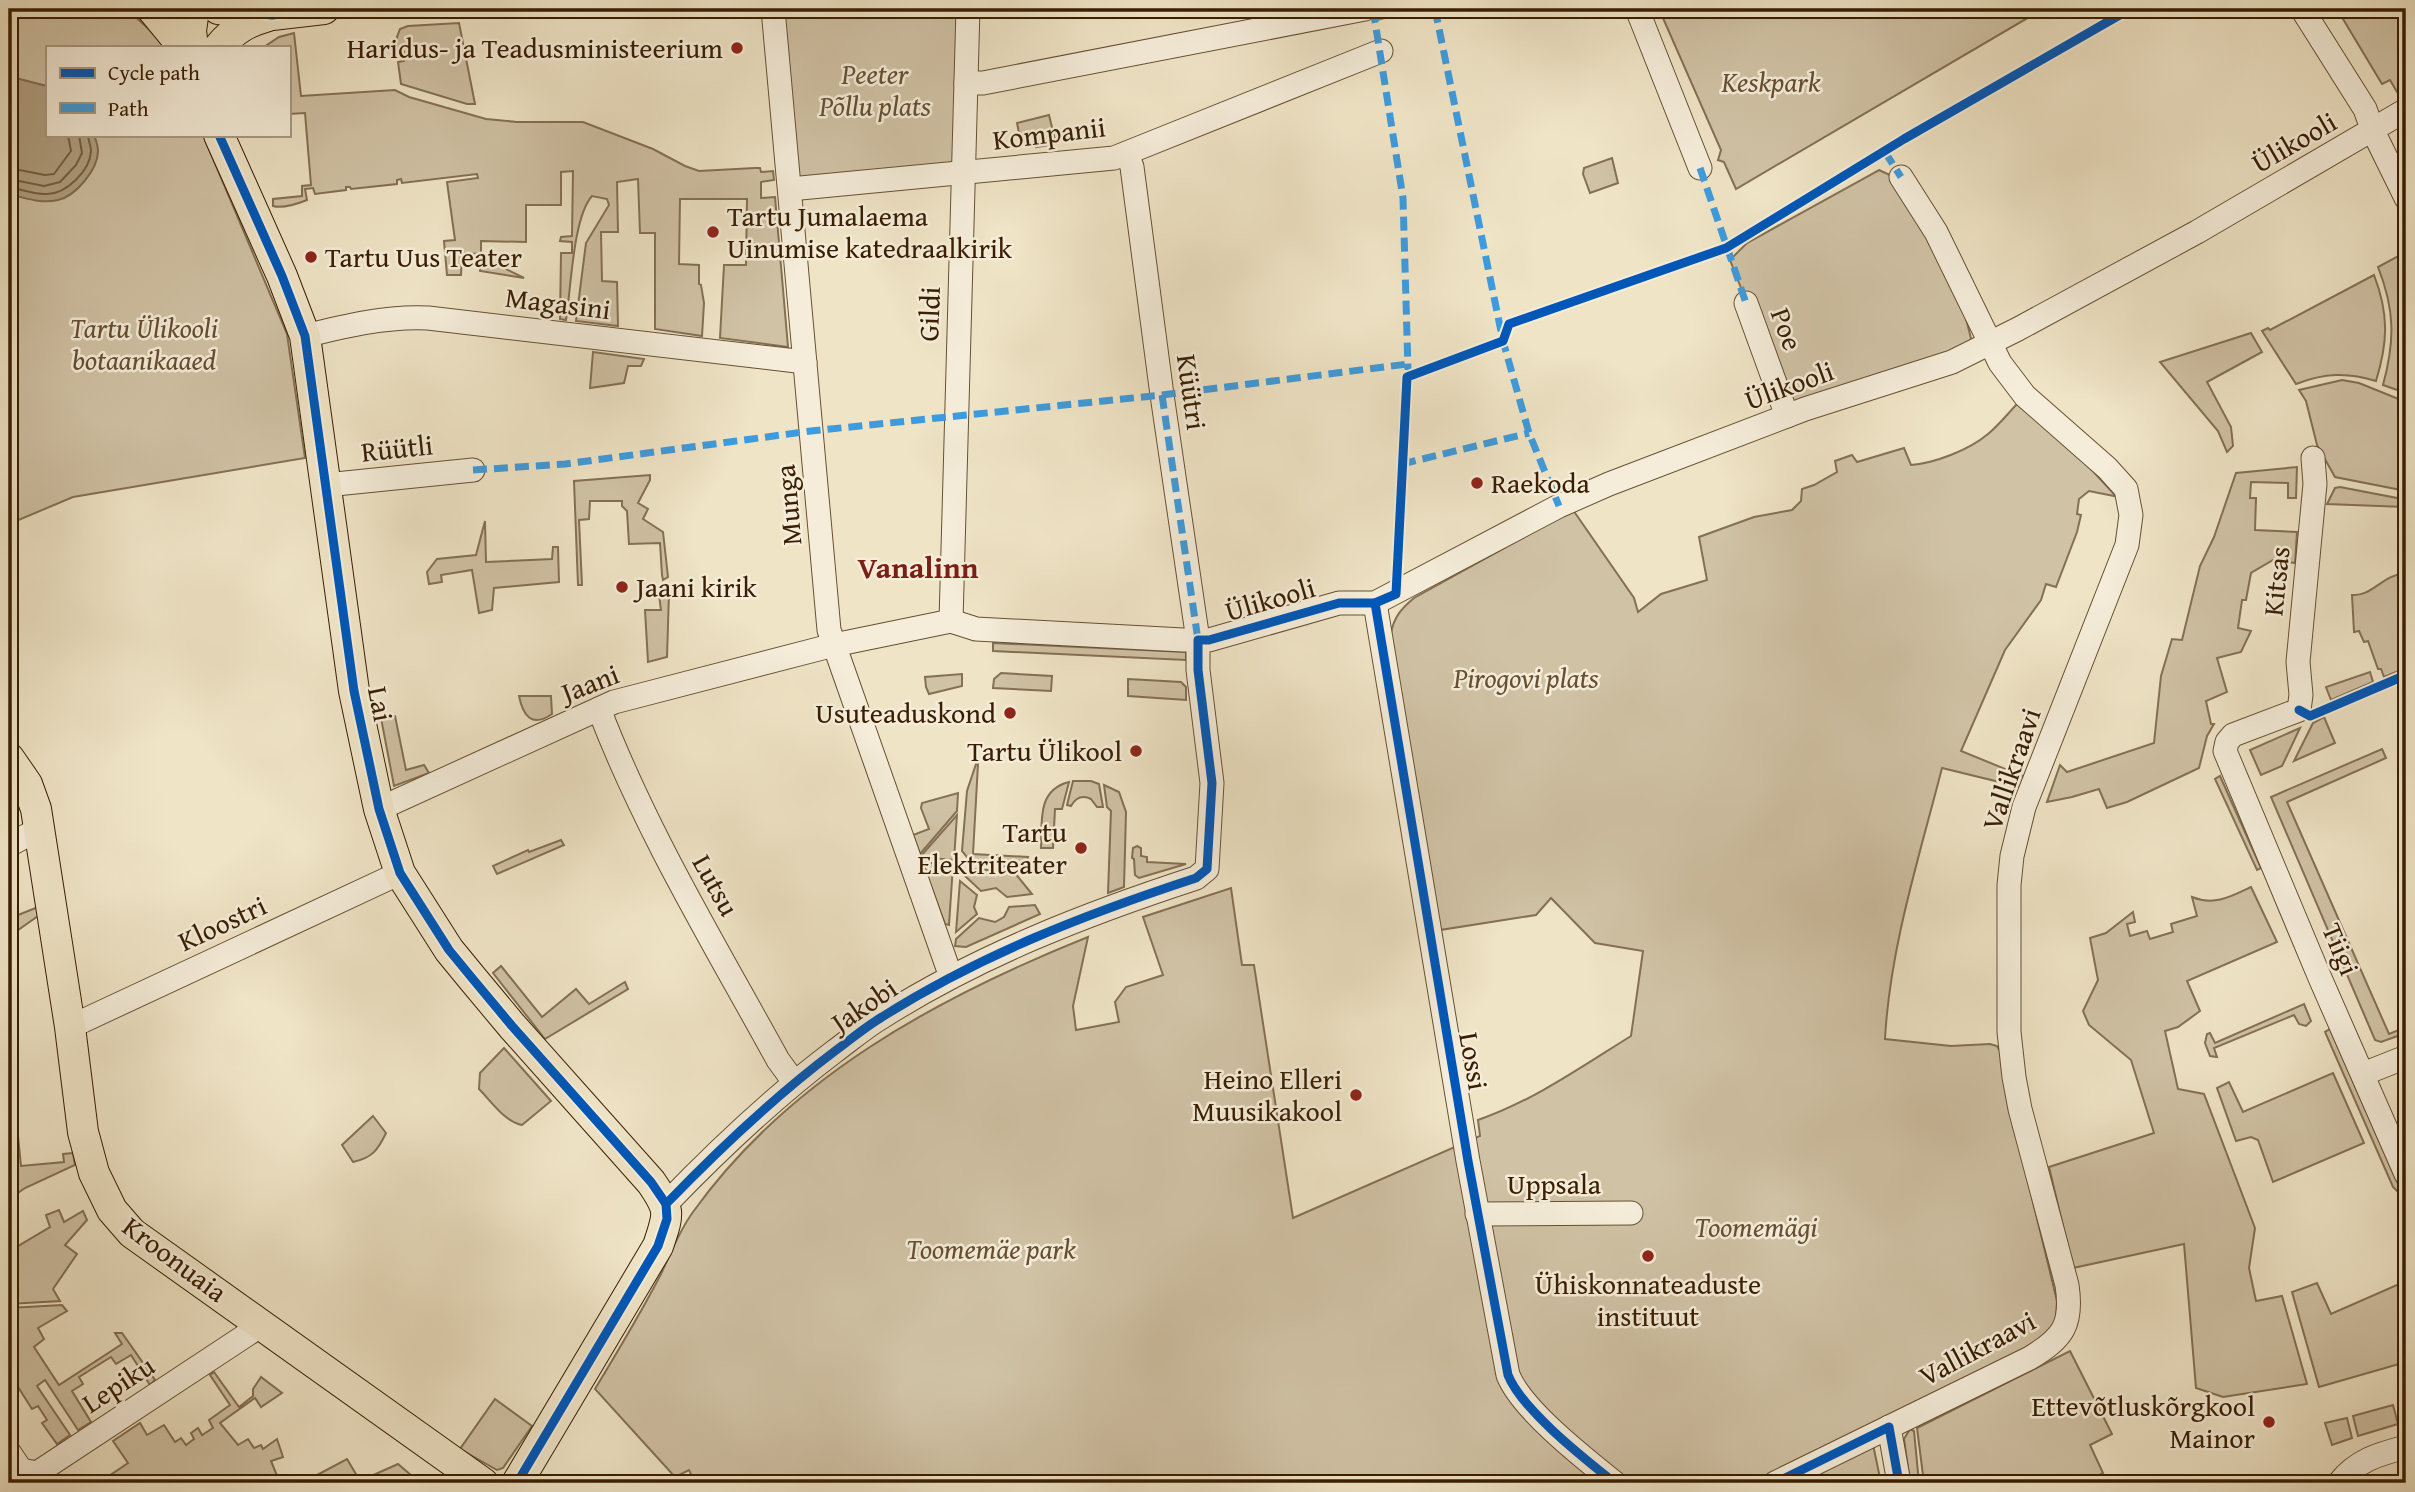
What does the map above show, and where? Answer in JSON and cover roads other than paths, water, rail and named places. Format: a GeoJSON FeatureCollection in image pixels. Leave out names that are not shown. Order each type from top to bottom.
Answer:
{"type":"FeatureCollection","features":[{"type":"Feature","properties":{"kind":"main road"},"geometry":{"type":"LineString","coordinates":[[152,9],[180,46]]}},
{"type":"Feature","properties":{"kind":"main road"},"geometry":{"type":"LineString","coordinates":[[192,46],[194,9]]}},
{"type":"Feature","properties":{"kind":"main road"},"geometry":{"type":"LineString","coordinates":[[218,9],[272,15]]}},
{"type":"Feature","properties":{"kind":"main road"},"geometry":{"type":"LineString","coordinates":[[220,46],[238,27],[251,20],[324,9]]}},
{"type":"Feature","properties":{"kind":"main road","name":"Lai"},"geometry":{"type":"LineString","coordinates":[[219,136],[282,276],[305,336],[354,691],[379,809],[400,873],[449,950],[512,1026],[651,1182],[666,1204]]}},
{"type":"Feature","properties":{"kind":"main road","name":"Kroonuaia"},"geometry":{"type":"LineString","coordinates":[[9,758],[27,784],[36,809],[70,1027],[83,1132],[94,1173],[112,1210],[132,1233],[483,1483]]}},
{"type":"Feature","properties":{"kind":"main road"},"geometry":{"type":"LineString","coordinates":[[517,1483],[658,1246],[667,1219],[666,1204]]}},
{"type":"Feature","properties":{"kind":"street","name":"Munga"},"geometry":{"type":"LineString","coordinates":[[773,9],[828,630],[951,977]]}},
{"type":"Feature","properties":{"kind":"street","name":"Gildi"},"geometry":{"type":"LineString","coordinates":[[951,621],[968,9]]}},
{"type":"Feature","properties":{"kind":"street"},"geometry":{"type":"LineString","coordinates":[[966,83],[983,83],[1365,9]]}},
{"type":"Feature","properties":{"kind":"street"},"geometry":{"type":"LineString","coordinates":[[1637,9],[1700,168]]}},
{"type":"Feature","properties":{"kind":"street"},"geometry":{"type":"LineString","coordinates":[[2302,9],[2365,109],[2406,198]]}},
{"type":"Feature","properties":{"kind":"street","name":"Kompanii"},"geometry":{"type":"LineString","coordinates":[[789,189],[1114,158],[1381,51]]}},
{"type":"Feature","properties":{"kind":"street","name":"Ülikooli"},"geometry":{"type":"LineString","coordinates":[[834,645],[951,621],[976,629],[1209,640],[1339,603],[1375,603],[1559,506],[1609,484],[1787,416],[1952,362],[2197,232],[2406,110]]}},
{"type":"Feature","properties":{"kind":"street","name":"Küütri"},"geometry":{"type":"LineString","coordinates":[[1127,153],[1132,167],[1198,640]]}},
{"type":"Feature","properties":{"kind":"street","name":"Vallikraavi"},"geometry":{"type":"LineString","coordinates":[[1775,1483],[2030,1358],[2057,1340],[2066,1326],[2069,1314],[2067,1285],[2014,1077],[2009,1032],[2009,885],[2012,856],[2024,807],[2127,545],[2131,515],[2126,489],[2108,468],[2025,396],[1989,344],[1936,232],[1900,177]]}},
{"type":"Feature","properties":{"kind":"street","name":"Poe"},"geometry":{"type":"LineString","coordinates":[[1746,303],[1787,416]]}},
{"type":"Feature","properties":{"kind":"street","name":"Magasini"},"geometry":{"type":"LineString","coordinates":[[305,336],[363,323],[407,317],[429,318],[805,362]]}},
{"type":"Feature","properties":{"kind":"street","name":"Kitsas"},"geometry":{"type":"LineString","coordinates":[[2226,746],[2238,733],[2299,710],[2301,695],[2298,662],[2315,484],[2312,458]]}},
{"type":"Feature","properties":{"kind":"street","name":"Rüütli"},"geometry":{"type":"LineString","coordinates":[[326,485],[473,470]]}},
{"type":"Feature","properties":{"kind":"street","name":"Lossi"},"geometry":{"type":"LineString","coordinates":[[1375,603],[1477,1214],[1495,1312],[1512,1384],[1565,1441],[1615,1483]]}},
{"type":"Feature","properties":{"kind":"street","name":"Jakobi"},"geometry":{"type":"LineString","coordinates":[[666,1204],[738,1131],[794,1082],[880,1017],[951,977],[1056,927],[1196,878],[1207,869],[1212,783],[1198,670],[1198,640]]}},
{"type":"Feature","properties":{"kind":"street","name":"Jaani"},"geometry":{"type":"LineString","coordinates":[[379,809],[614,702],[834,645]]}},
{"type":"Feature","properties":{"kind":"street","name":"Lutsu"},"geometry":{"type":"LineString","coordinates":[[599,709],[618,760],[648,821],[778,1060],[794,1082]]}},
{"type":"Feature","properties":{"kind":"street","name":"Tiigi"},"geometry":{"type":"LineString","coordinates":[[2226,746],[2231,766],[2406,1174]]}},
{"type":"Feature","properties":{"kind":"street"},"geometry":{"type":"LineString","coordinates":[[9,845],[39,829]]}},
{"type":"Feature","properties":{"kind":"street","name":"Kloostri"},"geometry":{"type":"LineString","coordinates":[[70,1027],[400,873]]}},
{"type":"Feature","properties":{"kind":"street"},"geometry":{"type":"LineString","coordinates":[[2363,1074],[2406,1057]]}},
{"type":"Feature","properties":{"kind":"street","name":"Uppsala"},"geometry":{"type":"LineString","coordinates":[[1477,1214],[1631,1213]]}},
{"type":"Feature","properties":{"kind":"street","name":"Lepiku"},"geometry":{"type":"LineString","coordinates":[[9,1452],[21,1470],[37,1473],[263,1324]]}},
{"type":"Feature","properties":{"kind":"street"},"geometry":{"type":"LineString","coordinates":[[1889,1427],[1899,1483]]}},
{"type":"Feature","properties":{"kind":"street"},"geometry":{"type":"LineString","coordinates":[[2339,1483],[2348,1471],[2362,1461],[2406,1447]]}},
{"type":"Feature","properties":{"kind":"water"},"geometry":{"type":"Polygon","coordinates":[[[9,78],[46,86],[46,136],[94,136],[98,151],[94,166],[85,181],[65,197],[46,201],[9,194],[9,78]]]}},
{"type":"Feature","properties":{"kind":"place","name":"Haridus- ja Teadusministeerium"},"geometry":{"type":"Point","coordinates":[737,48]}},
{"type":"Feature","properties":{"kind":"place","name":"Tartu Jumalaema Uinumise katedraalkirik"},"geometry":{"type":"Point","coordinates":[713,232]}},
{"type":"Feature","properties":{"kind":"place","name":"Tartu Uus Teater"},"geometry":{"type":"Point","coordinates":[311,257]}},
{"type":"Feature","properties":{"kind":"place","name":"Raekoda"},"geometry":{"type":"Point","coordinates":[1477,483]}},
{"type":"Feature","properties":{"kind":"place","name":"Jaani kirik"},"geometry":{"type":"Point","coordinates":[622,587]}},
{"type":"Feature","properties":{"kind":"place","name":"Usuteaduskond"},"geometry":{"type":"Point","coordinates":[1010,713]}},
{"type":"Feature","properties":{"kind":"place","name":"Tartu Ülikool"},"geometry":{"type":"Point","coordinates":[1136,751]}},
{"type":"Feature","properties":{"kind":"place","name":"Tartu Elektriteater"},"geometry":{"type":"Point","coordinates":[1081,848]}},
{"type":"Feature","properties":{"kind":"place","name":"Heino Elleri Muusikakool"},"geometry":{"type":"Point","coordinates":[1356,1095]}},
{"type":"Feature","properties":{"kind":"place","name":"Ühiskonnateaduste instituut"},"geometry":{"type":"Point","coordinates":[1648,1256]}},
{"type":"Feature","properties":{"kind":"place","name":"Ettevõtluskõrgkool Mainor"},"geometry":{"type":"Point","coordinates":[2269,1422]}},
{"type":"Feature","properties":{"kind":"district","name":"Vanalinn"},"geometry":{"type":"Point","coordinates":[918,568]}},
{"type":"Feature","properties":{"kind":"park label","name":"Keskpark"},"geometry":{"type":"Point","coordinates":[1771,82]}},
{"type":"Feature","properties":{"kind":"park label","name":"Peeter Põllu plats"},"geometry":{"type":"Point","coordinates":[875,90]}},
{"type":"Feature","properties":{"kind":"park label","name":"Tartu Ülikooli botaanikaaed"},"geometry":{"type":"Point","coordinates":[144,344]}},
{"type":"Feature","properties":{"kind":"park label","name":"Pirogovi plats"},"geometry":{"type":"Point","coordinates":[1526,678]}},
{"type":"Feature","properties":{"kind":"park label","name":"Toomemägi"},"geometry":{"type":"Point","coordinates":[1756,1227]}},
{"type":"Feature","properties":{"kind":"park label","name":"Toomemäe park"},"geometry":{"type":"Point","coordinates":[991,1249]}}]}
